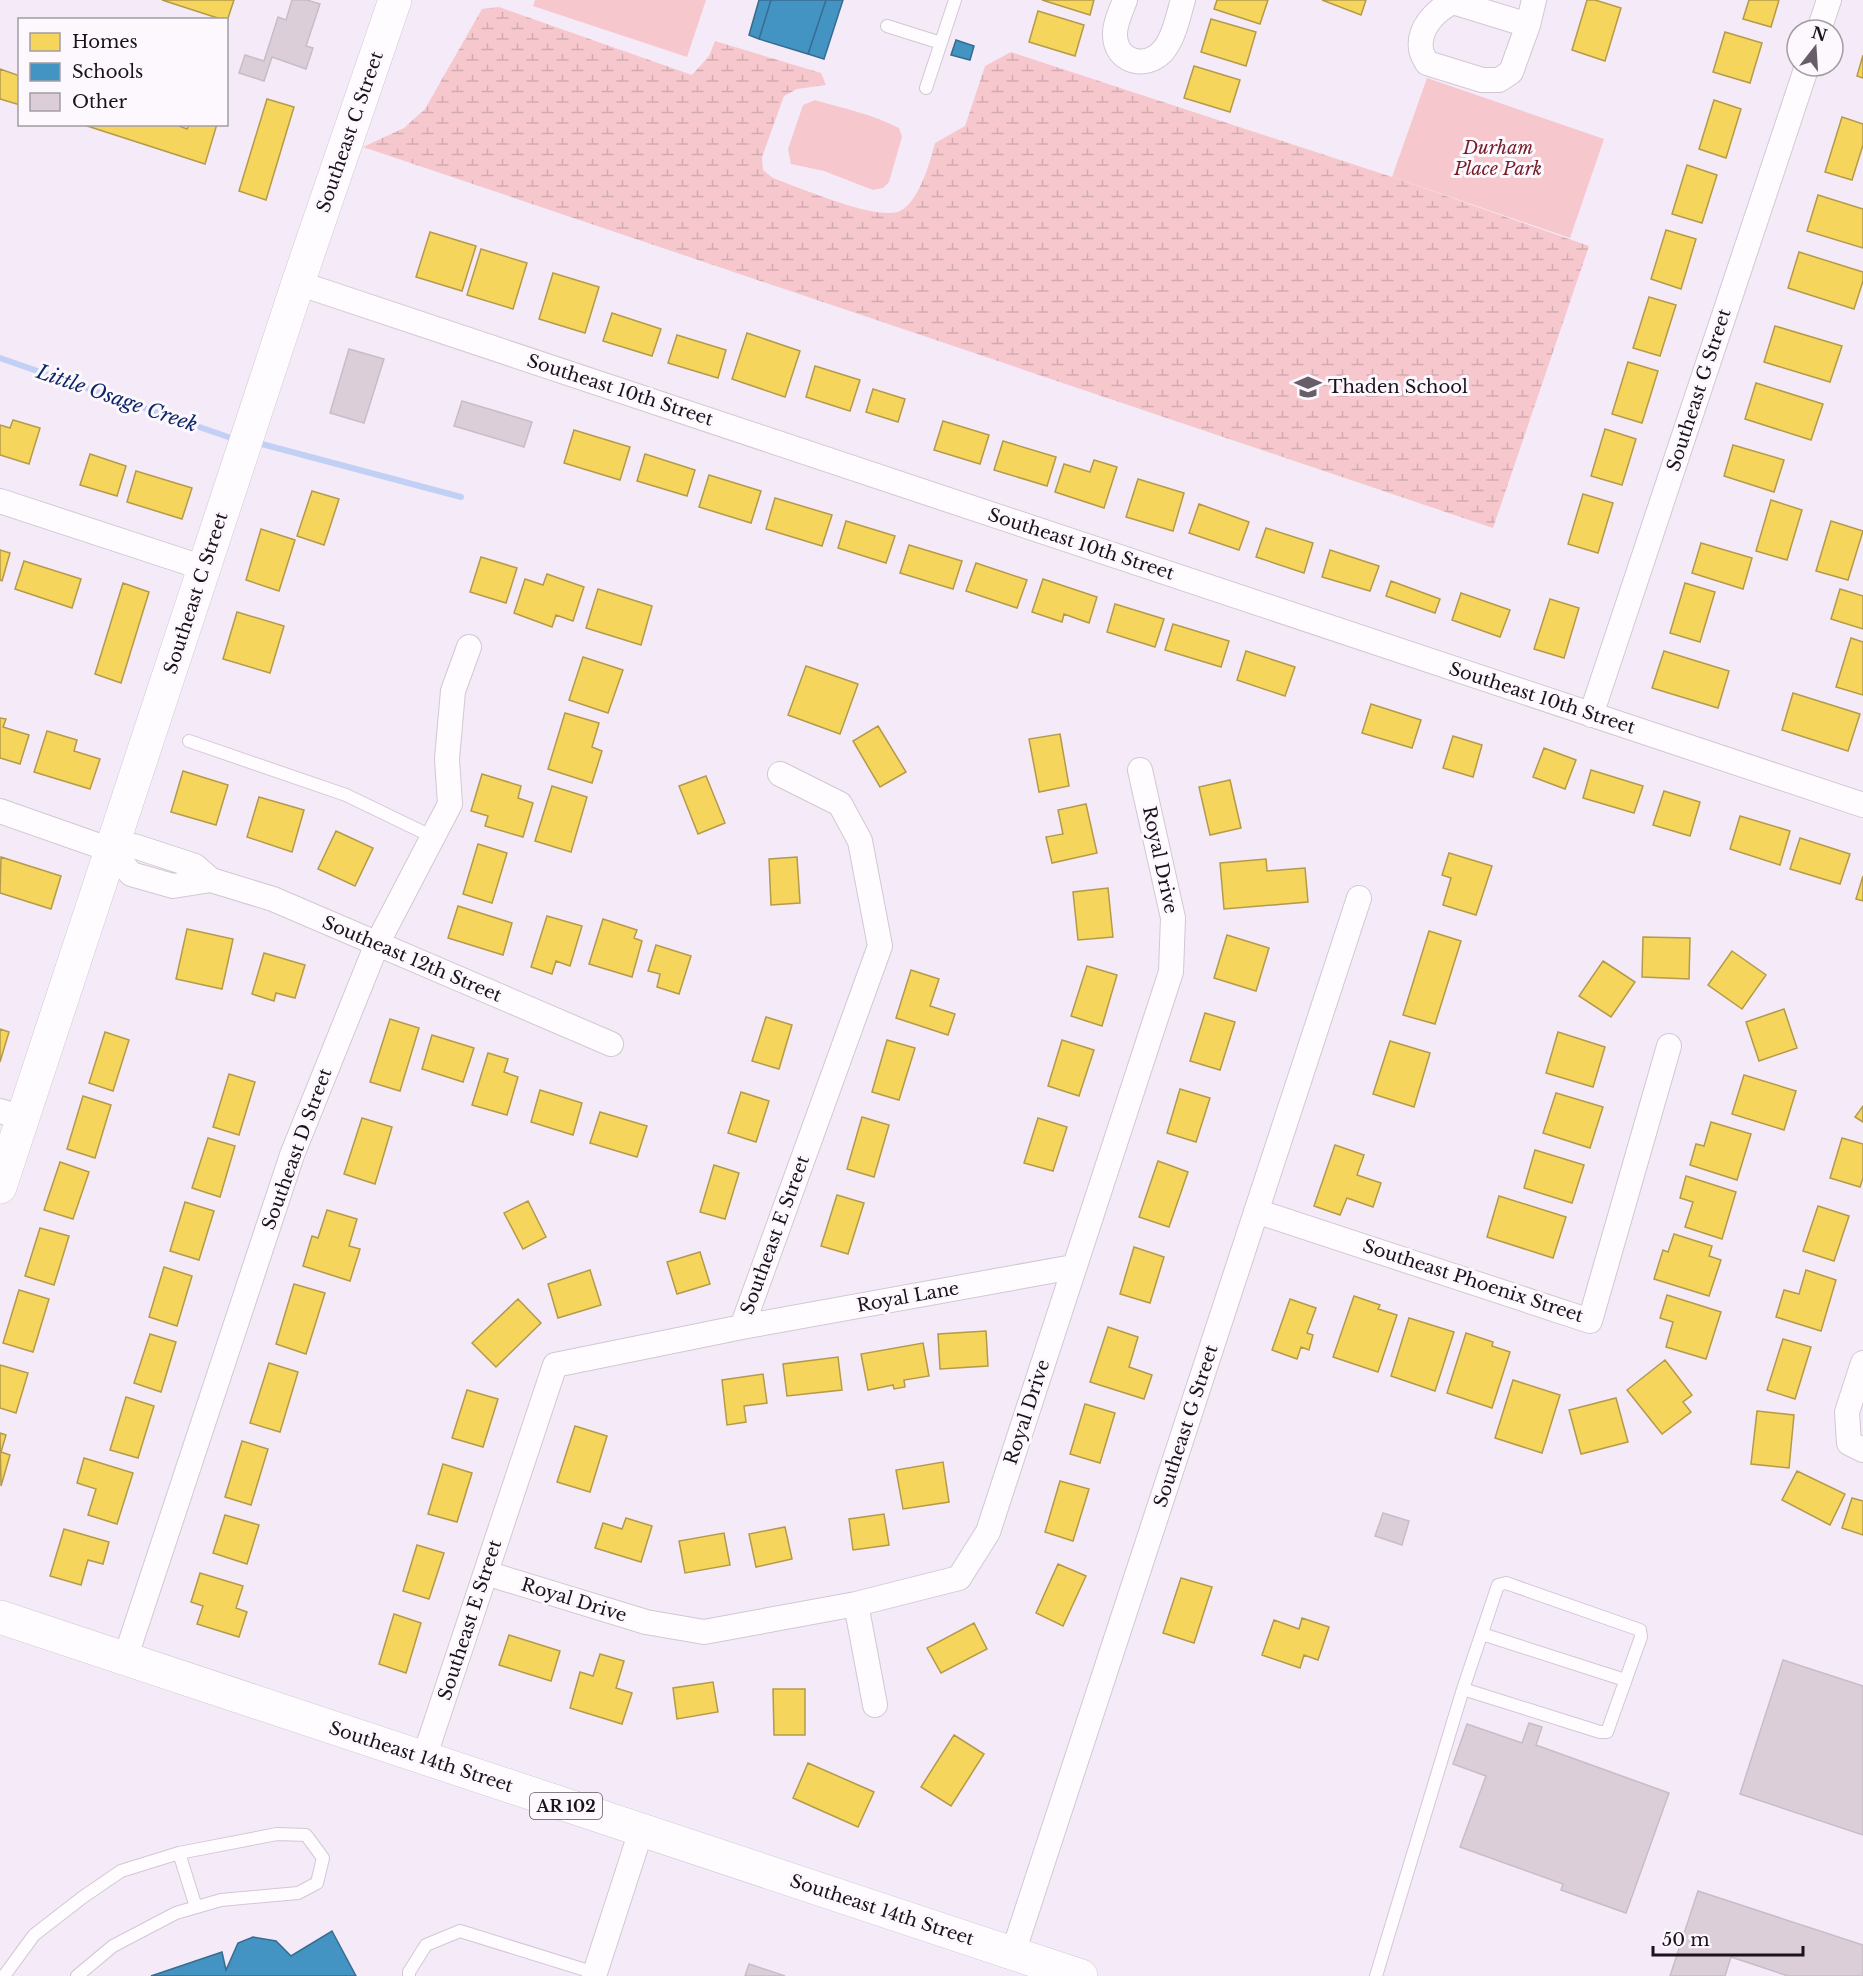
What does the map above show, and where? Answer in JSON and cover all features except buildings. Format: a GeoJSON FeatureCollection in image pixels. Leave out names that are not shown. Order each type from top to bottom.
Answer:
{"type":"FeatureCollection","features":[{"type":"Feature","properties":{"kind":"street","name":"Southeast C Street"},"geometry":{"type":"LineString","coordinates":[[0,1187],[11,1114],[111,849],[298,283],[395,0]]}},
{"type":"Feature","properties":{"kind":"street"},"geometry":{"type":"LineString","coordinates":[[1125,0],[1114,32],[1116,48],[1127,58],[1138,62],[1150,60],[1162,51],[1171,37],[1183,0]]}},
{"type":"Feature","properties":{"kind":"street"},"geometry":{"type":"LineString","coordinates":[[1527,25],[1534,0]]}},
{"type":"Feature","properties":{"kind":"street"},"geometry":{"type":"LineString","coordinates":[[1823,18],[1829,0]]}},
{"type":"Feature","properties":{"kind":"street","name":"Southeast G Street"},"geometry":{"type":"LineString","coordinates":[[1591,715],[1803,78]]}},
{"type":"Feature","properties":{"kind":"street","name":"Southeast 10th Street"},"geometry":{"type":"LineString","coordinates":[[298,283],[1863,805]]}},
{"type":"Feature","properties":{"kind":"street"},"geometry":{"type":"LineString","coordinates":[[0,501],[204,568]]}},
{"type":"Feature","properties":{"kind":"street","name":"Southeast D Street"},"geometry":{"type":"LineString","coordinates":[[125,1659],[292,1155],[377,944],[450,804],[447,759],[453,691],[469,648]]}},
{"type":"Feature","properties":{"kind":"street","name":"Royal Drive"},"geometry":{"type":"LineString","coordinates":[[486,1573],[646,1622],[704,1632],[856,1605],[959,1578],[988,1532],[1171,972],[1173,918],[1140,770]]}},
{"type":"Feature","properties":{"kind":"street","name":"Southeast E Street"},"geometry":{"type":"LineString","coordinates":[[424,1758],[555,1365],[742,1327],[880,946],[860,841],[840,804],[780,774]]}},
{"type":"Feature","properties":{"kind":"street","name":"Southeast 12th Street"},"geometry":{"type":"LineString","coordinates":[[0,812],[111,849],[134,846],[195,866],[211,880],[273,899],[611,1044]]}},
{"type":"Feature","properties":{"kind":"street","name":"Southeast G Street"},"geometry":{"type":"LineString","coordinates":[[1013,1953],[1359,898]]}},
{"type":"Feature","properties":{"kind":"street","name":"Southeast Phoenix Street"},"geometry":{"type":"LineString","coordinates":[[1256,1211],[1590,1321],[1669,1046]]}},
{"type":"Feature","properties":{"kind":"street","name":"Royal Lane"},"geometry":{"type":"LineString","coordinates":[[742,1327],[1073,1267]]}},
{"type":"Feature","properties":{"kind":"street"},"geometry":{"type":"LineString","coordinates":[[1856,1447],[1847,1412],[1863,1363]]}},
{"type":"Feature","properties":{"kind":"street"},"geometry":{"type":"LineString","coordinates":[[856,1605],[875,1705]]}},
{"type":"Feature","properties":{"kind":"street","name":"Southeast 14th Street"},"geometry":{"type":"LineString","coordinates":[[0,1617],[1081,1976]]}},
{"type":"Feature","properties":{"kind":"street"},"geometry":{"type":"LineString","coordinates":[[595,1975],[641,1831]]}},
{"type":"Feature","properties":{"kind":"lane"},"geometry":{"type":"LineString","coordinates":[[926,87],[955,0]]}},
{"type":"Feature","properties":{"kind":"lane"},"geometry":{"type":"LineString","coordinates":[[888,26],[941,43]]}},
{"type":"Feature","properties":{"kind":"lane"},"geometry":{"type":"LineString","coordinates":[[189,741],[346,795],[433,837]]}},
{"type":"Feature","properties":{"kind":"lane"},"geometry":{"type":"LineString","coordinates":[[1376,1976],[1463,1689],[1498,1585],[1506,1583],[1640,1630],[1641,1637],[1607,1732],[1600,1732],[1463,1689]]}},
{"type":"Feature","properties":{"kind":"lane"},"geometry":{"type":"LineString","coordinates":[[1482,1634],[1626,1680]]}},
{"type":"Feature","properties":{"kind":"lane"},"geometry":{"type":"LineString","coordinates":[[4,1976],[34,1935],[121,1870],[179,1853],[277,1834],[306,1834],[323,1858],[317,1883],[298,1893],[221,1900],[176,1912],[113,1946],[77,1976]]}},
{"type":"Feature","properties":{"kind":"lane"},"geometry":{"type":"LineString","coordinates":[[179,1853],[196,1907]]}},
{"type":"Feature","properties":{"kind":"lane"},"geometry":{"type":"LineString","coordinates":[[409,1976],[408,1972],[426,1945],[460,1931],[595,1975]]}},
{"type":"Feature","properties":{"kind":"green space"},"geometry":{"type":"Polygon","coordinates":[[[535,0],[706,0],[687,57],[533,6],[535,0]]]}},
{"type":"Feature","properties":{"kind":"green space","name":"Thaden School"},"geometry":{"type":"Polygon","coordinates":[[[499,7],[692,75],[709,56],[715,41],[821,73],[826,85],[797,89],[784,96],[762,157],[763,170],[773,178],[874,212],[900,211],[913,199],[923,181],[935,143],[965,126],[985,66],[1011,52],[1392,177],[1589,246],[1493,528],[363,147],[404,128],[425,109],[482,9],[499,7]]]}},
{"type":"Feature","properties":{"kind":"green space","name":"Durham Place Park"},"geometry":{"type":"Polygon","coordinates":[[[1427,78],[1604,139],[1570,238],[1392,177],[1427,78]]]}},
{"type":"Feature","properties":{"kind":"green space"},"geometry":{"type":"Polygon","coordinates":[[[815,100],[868,115],[899,128],[902,137],[889,182],[883,188],[873,190],[824,171],[791,164],[788,149],[803,105],[815,100]]]}},
{"type":"Feature","properties":{"kind":"waterway","name":"Little Osage Creek"},"geometry":{"type":"LineString","coordinates":[[0,358],[234,439]]}},
{"type":"Feature","properties":{"kind":"waterway","name":"Little Osage Creek"},"geometry":{"type":"LineString","coordinates":[[258,443],[461,497]]}},
{"type":"Feature","properties":{"kind":"place","name":"Thaden School"},"geometry":{"type":"Point","coordinates":[1308,387]}}]}
